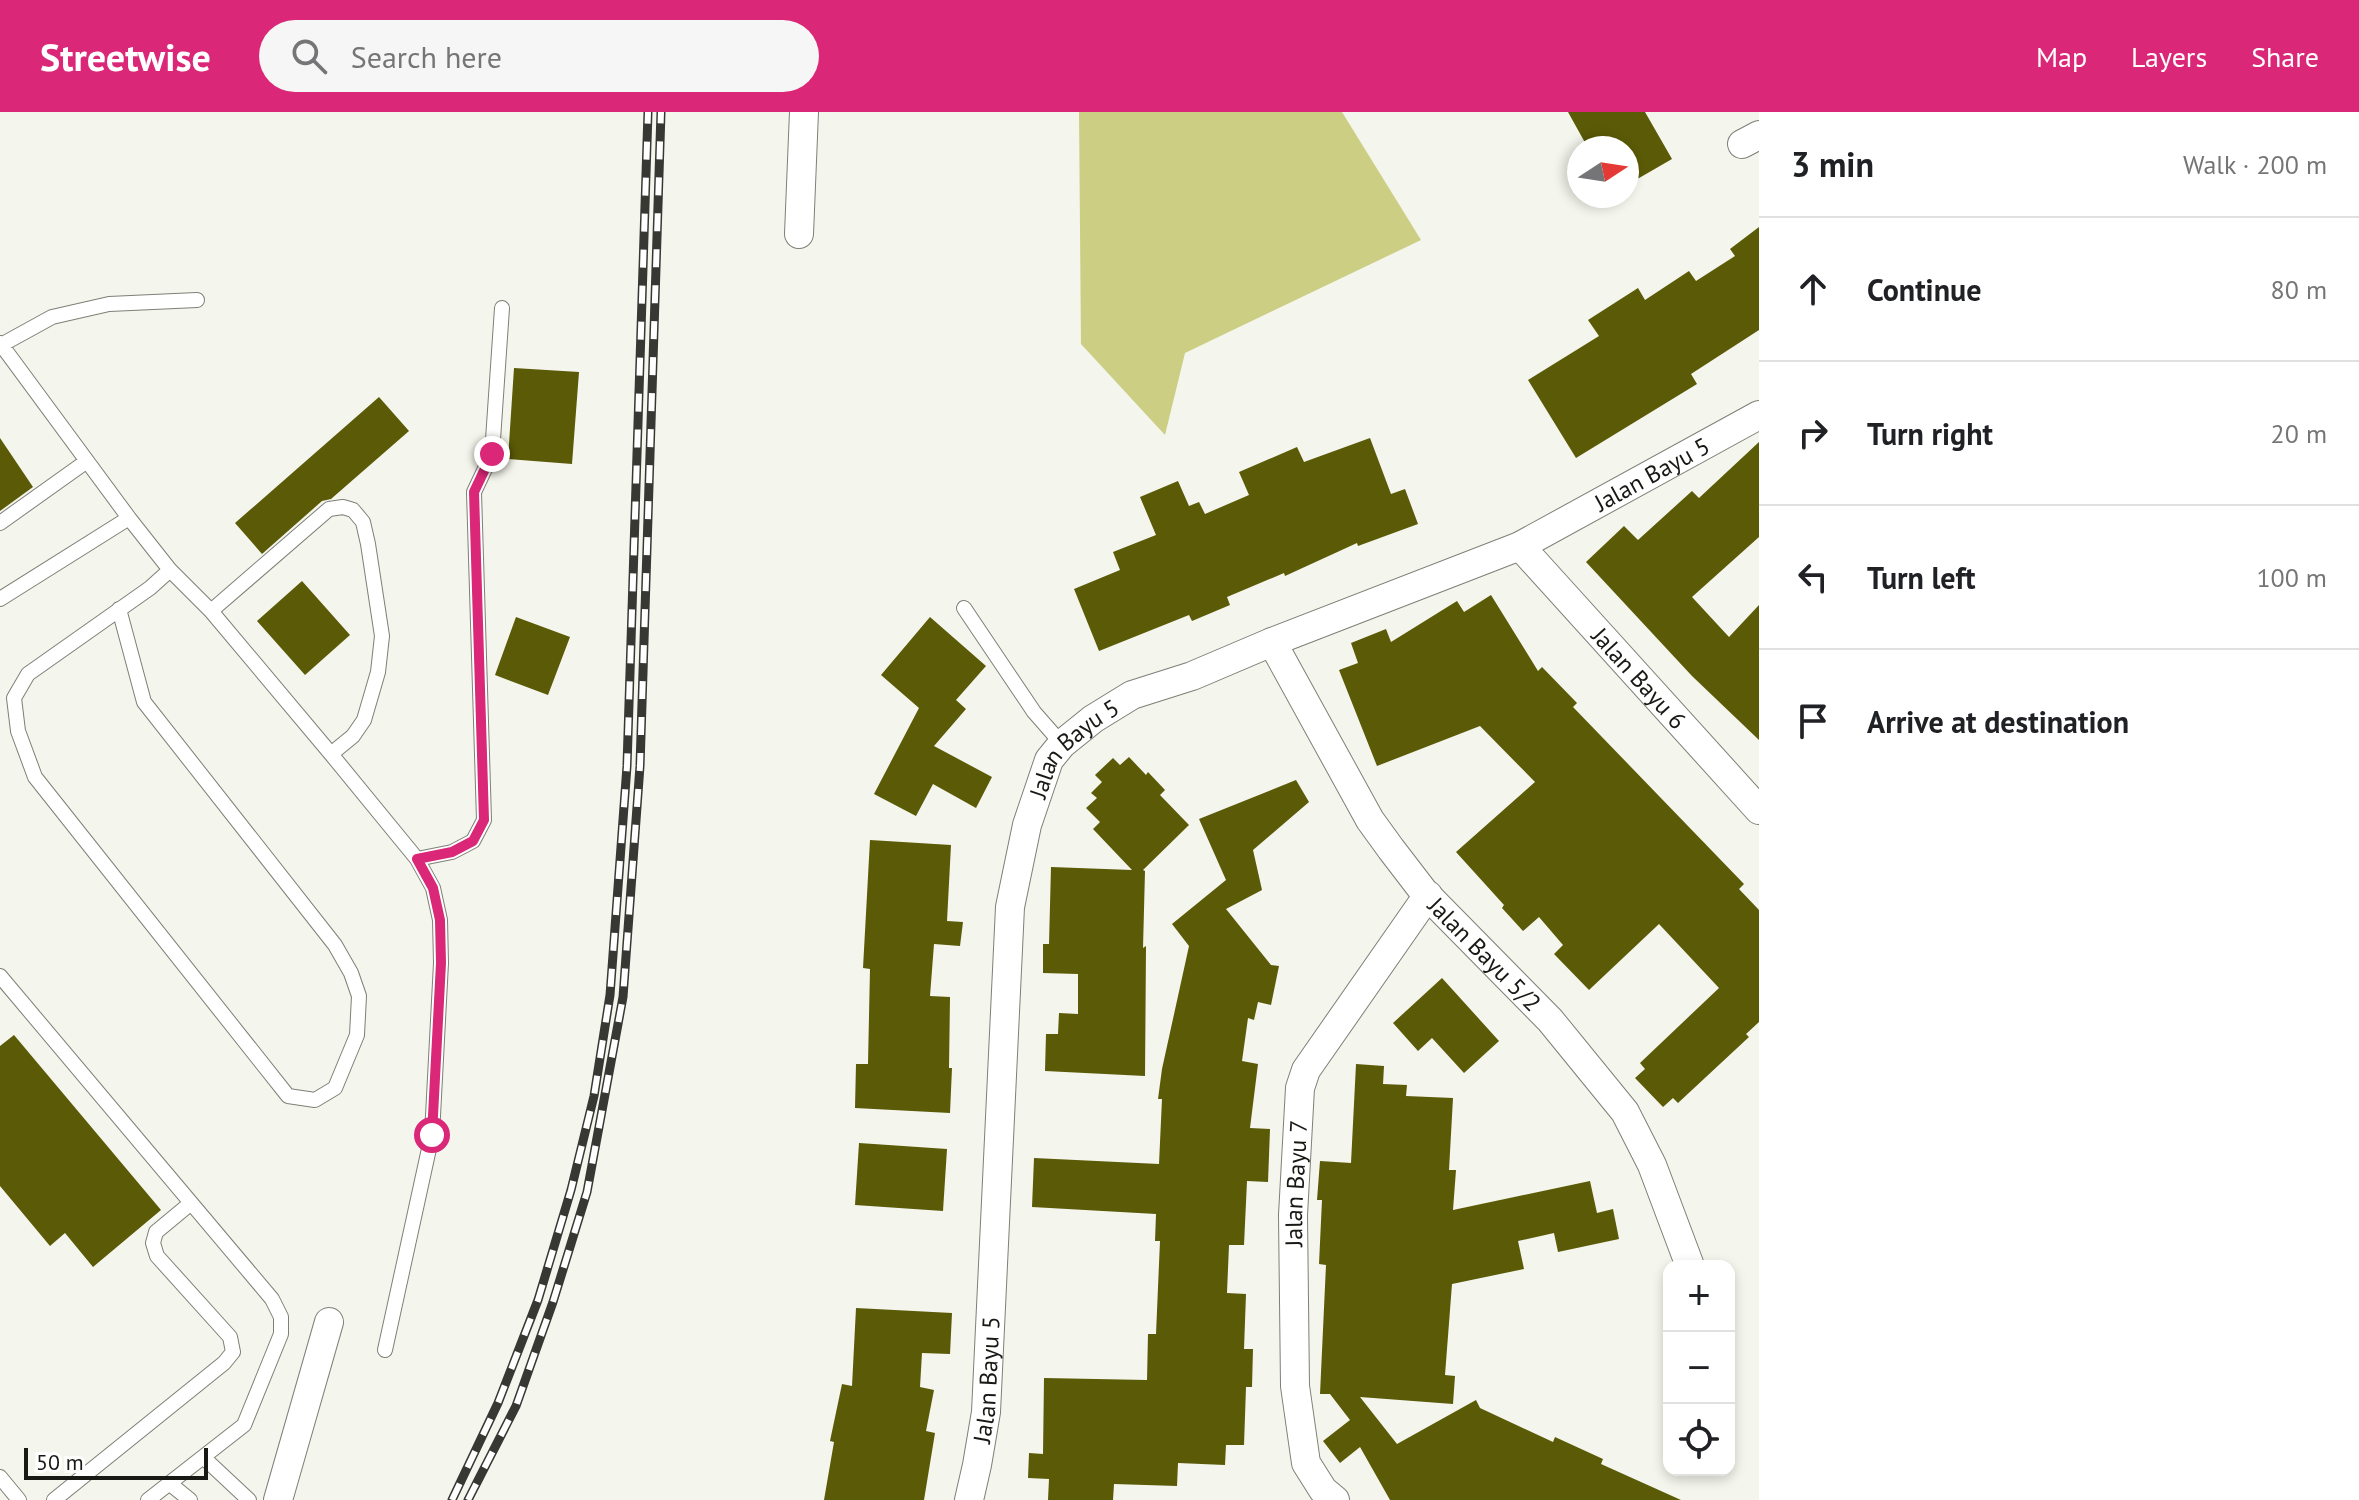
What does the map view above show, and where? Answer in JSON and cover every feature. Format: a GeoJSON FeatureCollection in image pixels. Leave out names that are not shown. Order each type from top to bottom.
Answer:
{"type":"FeatureCollection","features":[{"type":"Feature","properties":{"kind":"street"},"geometry":{"type":"LineString","coordinates":[[799,234],[804,112]]}},
{"type":"Feature","properties":{"kind":"street","name":"Jalan Bayu 5"},"geometry":{"type":"LineString","coordinates":[[969,1500],[986,1412],[1010,907],[1027,825],[1049,760],[1062,744],[1093,719],[1132,695],[1192,676],[1520,546],[1759,415]]}},
{"type":"Feature","properties":{"kind":"street","name":"Jalan Bayu 6"},"geometry":{"type":"LineString","coordinates":[[1520,546],[1759,810]]}},
{"type":"Feature","properties":{"kind":"street","name":"Jalan Bayu 5/2"},"geometry":{"type":"LineString","coordinates":[[1272,642],[1370,820],[1428,895],[1550,1020],[1625,1112],[1652,1165],[1688,1260]]}},
{"type":"Feature","properties":{"kind":"street","name":"Jalan Bayu 7"},"geometry":{"type":"LineString","coordinates":[[1335,1500],[1323,1490],[1306,1463],[1295,1386],[1293,1215],[1300,1088],[1306,1070],[1428,895]]}},
{"type":"Feature","properties":{"kind":"street"},"geometry":{"type":"LineString","coordinates":[[278,1500],[329,1322]]}},
{"type":"Feature","properties":{"kind":"lane"},"geometry":{"type":"LineString","coordinates":[[197,300],[109,304],[52,317],[1,344],[170,570],[211,611],[331,754],[417,859],[433,888],[440,920],[441,963],[432,1135],[385,1350]]}},
{"type":"Feature","properties":{"kind":"lane"},"geometry":{"type":"LineString","coordinates":[[417,859],[452,852],[473,841],[484,820],[474,492],[492,454],[502,308]]}},
{"type":"Feature","properties":{"kind":"lane"},"geometry":{"type":"LineString","coordinates":[[0,523],[87,461]]}},
{"type":"Feature","properties":{"kind":"lane"},"geometry":{"type":"LineString","coordinates":[[211,611],[329,509],[343,507],[353,510],[363,522],[368,544],[382,636],[381,654],[364,720],[353,736],[331,754]]}},
{"type":"Feature","properties":{"kind":"lane"},"geometry":{"type":"LineString","coordinates":[[0,599],[129,518]]}},
{"type":"Feature","properties":{"kind":"lane"},"geometry":{"type":"LineString","coordinates":[[119,609],[144,702],[335,945],[351,973],[359,996],[357,1035],[335,1088],[315,1100],[288,1096],[35,777],[18,731],[14,698],[28,674],[119,609],[150,588],[170,570]]}},
{"type":"Feature","properties":{"kind":"lane"},"geometry":{"type":"LineString","coordinates":[[964,608],[1034,712],[1062,744]]}},
{"type":"Feature","properties":{"kind":"lane"},"geometry":{"type":"LineString","coordinates":[[0,976],[272,1299],[281,1317],[281,1334],[244,1425],[148,1500]]}},
{"type":"Feature","properties":{"kind":"lane"},"geometry":{"type":"LineString","coordinates":[[54,1500],[224,1363],[233,1352],[230,1337],[157,1256],[153,1243],[156,1232],[191,1203]]}},
{"type":"Feature","properties":{"kind":"lane"},"geometry":{"type":"LineString","coordinates":[[203,1457],[249,1500]]}},
{"type":"Feature","properties":{"kind":"lane"},"geometry":{"type":"LineString","coordinates":[[0,1477],[19,1500]]}},
{"type":"Feature","properties":{"kind":"lane"},"geometry":{"type":"LineString","coordinates":[[169,1483],[190,1500]]}},
{"type":"Feature","properties":{"kind":"shaded area"},"geometry":{"type":"Polygon","coordinates":[[[1079,112],[1342,112],[1421,240],[1185,353],[1165,435],[1081,344],[1079,112]]]}},
{"type":"Feature","properties":{"kind":"building"},"geometry":{"type":"Polygon","coordinates":[[[1568,112],[1645,112],[1672,159],[1639,178],[1639,136],[1581,136],[1568,112]]]}},
{"type":"Feature","properties":{"kind":"building"},"geometry":{"type":"Polygon","coordinates":[[[1759,227],[1759,330],[1691,374],[1697,384],[1576,458],[1528,380],[1599,336],[1588,320],[1638,288],[1645,300],[1689,271],[1696,281],[1735,256],[1730,249],[1759,227]]]}},
{"type":"Feature","properties":{"kind":"building"},"geometry":{"type":"Polygon","coordinates":[[[514,368],[579,372],[572,464],[508,459],[514,368]]]}},
{"type":"Feature","properties":{"kind":"building"},"geometry":{"type":"Polygon","coordinates":[[[379,397],[409,431],[262,554],[235,523],[379,397]]]}},
{"type":"Feature","properties":{"kind":"building"},"geometry":{"type":"Polygon","coordinates":[[[0,438],[33,487],[0,511],[0,438]]]}},
{"type":"Feature","properties":{"kind":"building"},"geometry":{"type":"Polygon","coordinates":[[[1370,438],[1391,494],[1405,489],[1418,524],[1358,546],[1357,543],[1285,576],[1284,573],[1227,597],[1230,605],[1192,621],[1189,615],[1099,651],[1074,589],[1120,570],[1113,552],[1156,535],[1140,497],[1178,481],[1189,506],[1199,502],[1205,514],[1249,495],[1239,472],[1297,447],[1304,462],[1370,438]]]}},
{"type":"Feature","properties":{"kind":"building"},"geometry":{"type":"Polygon","coordinates":[[[1759,442],[1759,537],[1692,597],[1729,637],[1759,605],[1759,740],[1692,676],[1586,562],[1624,526],[1638,540],[1692,491],[1699,498],[1759,442]]]}},
{"type":"Feature","properties":{"kind":"building"},"geometry":{"type":"Polygon","coordinates":[[[302,581],[350,635],[305,675],[257,621],[302,581]]]}},
{"type":"Feature","properties":{"kind":"building"},"geometry":{"type":"Polygon","coordinates":[[[1491,595],[1538,671],[1542,667],[1577,703],[1573,707],[1744,884],[1739,889],[1759,910],[1759,1022],[1746,1034],[1749,1037],[1678,1103],[1673,1098],[1663,1107],[1635,1078],[1645,1069],[1640,1063],[1719,988],[1659,924],[1589,990],[1554,954],[1563,945],[1539,917],[1523,931],[1456,852],[1535,782],[1480,726],[1377,766],[1339,670],[1358,663],[1351,643],[1386,629],[1391,642],[1457,601],[1464,612],[1491,595]]]}},
{"type":"Feature","properties":{"kind":"building"},"geometry":{"type":"Polygon","coordinates":[[[516,617],[570,637],[548,695],[495,675],[516,617]]]}},
{"type":"Feature","properties":{"kind":"building"},"geometry":{"type":"Polygon","coordinates":[[[930,617],[986,666],[956,700],[966,709],[934,746],[992,777],[976,808],[933,784],[916,816],[874,794],[919,708],[881,675],[930,617]]]}},
{"type":"Feature","properties":{"kind":"building"},"geometry":{"type":"Polygon","coordinates":[[[1129,757],[1165,790],[1160,795],[1189,825],[1143,870],[1145,1076],[1045,1071],[1046,1034],[1058,1034],[1059,1013],[1078,1014],[1078,974],[1043,973],[1043,944],[1049,944],[1051,867],[1132,870],[1093,829],[1100,822],[1086,808],[1097,798],[1091,793],[1102,782],[1095,775],[1113,758],[1120,765],[1129,757]]]}},
{"type":"Feature","properties":{"kind":"building"},"geometry":{"type":"Polygon","coordinates":[[[1296,780],[1309,802],[1253,850],[1262,890],[1226,909],[1271,965],[1279,966],[1271,1005],[1258,1002],[1254,1020],[1248,1018],[1242,1061],[1258,1064],[1250,1128],[1270,1129],[1268,1182],[1247,1181],[1244,1245],[1229,1245],[1227,1293],[1246,1294],[1244,1349],[1253,1349],[1252,1387],[1246,1387],[1244,1445],[1226,1445],[1225,1465],[1178,1463],[1177,1486],[1114,1484],[1113,1500],[1048,1500],[1049,1479],[1028,1478],[1029,1453],[1043,1454],[1044,1378],[1147,1380],[1148,1334],[1156,1334],[1160,1241],[1155,1241],[1156,1214],[1032,1207],[1034,1158],[1159,1164],[1162,1099],[1158,1099],[1162,1069],[1189,946],[1172,924],[1226,880],[1199,819],[1296,780]]]}},
{"type":"Feature","properties":{"kind":"building"},"geometry":{"type":"Polygon","coordinates":[[[870,840],[951,845],[947,921],[963,922],[960,946],[934,944],[930,996],[950,997],[950,1113],[855,1108],[856,1064],[868,1064],[870,969],[863,968],[870,840]]]}},
{"type":"Feature","properties":{"kind":"building"},"geometry":{"type":"Polygon","coordinates":[[[1442,978],[1499,1041],[1464,1073],[1432,1038],[1418,1051],[1393,1023],[1442,978]]]}},
{"type":"Feature","properties":{"kind":"building"},"geometry":{"type":"Polygon","coordinates":[[[14,1035],[161,1210],[93,1267],[65,1233],[50,1246],[0,1186],[0,1046],[14,1035]]]}},
{"type":"Feature","properties":{"kind":"building"},"geometry":{"type":"Polygon","coordinates":[[[1356,1064],[1384,1066],[1383,1084],[1407,1085],[1406,1096],[1453,1098],[1449,1170],[1456,1170],[1453,1210],[1590,1181],[1597,1213],[1613,1209],[1619,1239],[1558,1252],[1554,1233],[1518,1241],[1524,1269],[1452,1284],[1445,1375],[1455,1376],[1453,1404],[1360,1397],[1397,1444],[1476,1400],[1480,1408],[1553,1442],[1555,1437],[1603,1459],[1601,1464],[1681,1500],[1390,1500],[1360,1447],[1340,1463],[1323,1441],[1350,1420],[1330,1394],[1320,1394],[1326,1265],[1319,1264],[1322,1200],[1317,1200],[1320,1161],[1351,1163],[1356,1064]]]}},
{"type":"Feature","properties":{"kind":"building"},"geometry":{"type":"Polygon","coordinates":[[[859,1143],[947,1149],[943,1211],[855,1205],[859,1143]]]}},
{"type":"Feature","properties":{"kind":"building"},"geometry":{"type":"Polygon","coordinates":[[[856,1308],[952,1313],[950,1354],[922,1353],[920,1387],[934,1390],[926,1431],[935,1433],[924,1500],[824,1500],[834,1442],[830,1441],[842,1384],[852,1386],[856,1308]]]}},
{"type":"Feature","properties":{"kind":"railway"},"geometry":{"type":"LineString","coordinates":[[452,1500],[498,1403],[538,1300],[571,1190],[594,1096],[610,995],[627,766],[648,112]]}},
{"type":"Feature","properties":{"kind":"railway"},"geometry":{"type":"LineString","coordinates":[[468,1500],[516,1406],[587,1192],[623,997],[640,766],[661,112]]}},
{"type":"Feature","properties":{"kind":"route"},"geometry":{"type":"LineString","coordinates":[[432,1135],[441,963],[440,920],[433,888],[417,859],[452,852],[473,841],[484,820],[474,492],[492,454]]}}]}
